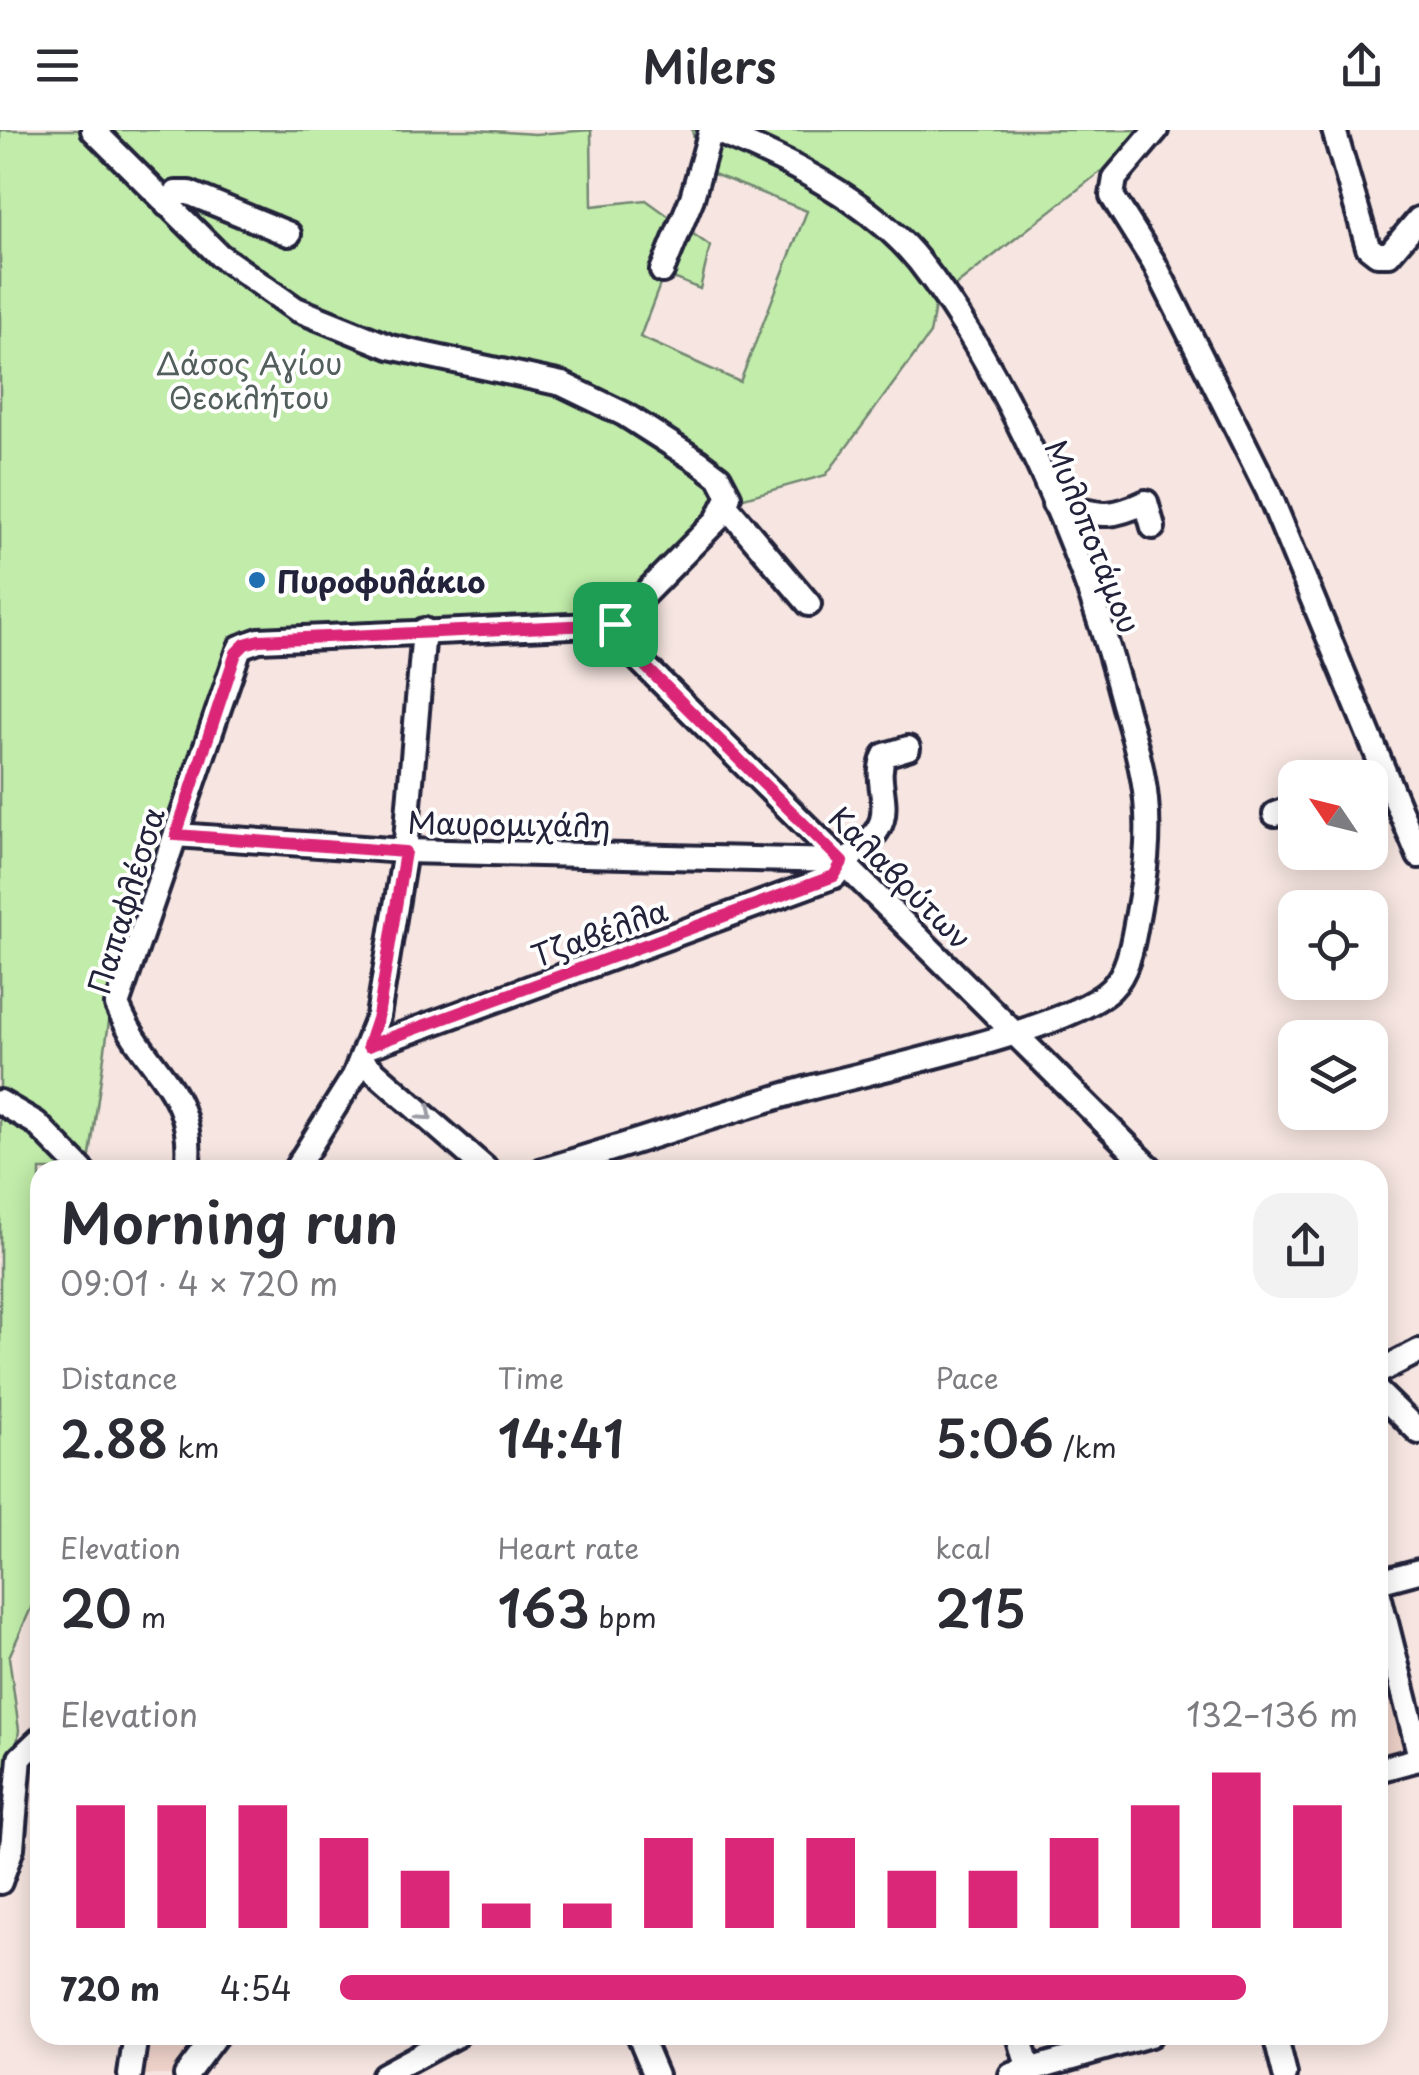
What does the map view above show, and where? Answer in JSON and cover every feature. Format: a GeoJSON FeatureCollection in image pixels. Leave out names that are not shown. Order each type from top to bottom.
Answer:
{"type":"FeatureCollection","features":[{"type":"Feature","properties":{"kind":"street"},"geometry":{"type":"LineString","coordinates":[[93,130],[245,277],[327,324],[390,347],[536,375],[624,414],[715,474],[729,494],[726,506],[615,624],[424,630],[405,852],[378,1016],[365,1054],[301,1160]]}},
{"type":"Feature","properties":{"kind":"street"},"geometry":{"type":"LineString","coordinates":[[662,271],[692,198],[712,130]]}},
{"type":"Feature","properties":{"kind":"street","name":"Μυλοποτάμου"},"geometry":{"type":"LineString","coordinates":[[595,1160],[1014,1032],[1096,1000],[1123,974],[1149,842],[1146,796],[1118,682],[1054,504],[978,350],[917,259],[870,216],[805,173],[712,130]]}},
{"type":"Feature","properties":{"kind":"street"},"geometry":{"type":"LineString","coordinates":[[1156,130],[1115,178],[1112,196],[1154,264],[1268,491],[1332,638],[1370,760]]}},
{"type":"Feature","properties":{"kind":"street"},"geometry":{"type":"LineString","coordinates":[[1334,130],[1368,246],[1377,254],[1389,254],[1419,218]]}},
{"type":"Feature","properties":{"kind":"street"},"geometry":{"type":"LineString","coordinates":[[167,205],[176,193],[189,194],[290,234]]}},
{"type":"Feature","properties":{"kind":"street"},"geometry":{"type":"LineString","coordinates":[[1054,504],[1086,515],[1114,517],[1146,502],[1153,528]]}},
{"type":"Feature","properties":{"kind":"street"},"geometry":{"type":"LineString","coordinates":[[726,506],[808,604]]}},
{"type":"Feature","properties":{"kind":"street","name":"Καλαβρύτων"},"geometry":{"type":"LineString","coordinates":[[615,624],[618,639],[1142,1160]]}},
{"type":"Feature","properties":{"kind":"street","name":"Παπαφλέσσα"},"geometry":{"type":"LineString","coordinates":[[189,1160],[192,1138],[186,1116],[176,1095],[137,1044],[117,1004],[230,667],[240,647],[250,643],[424,630]]}},
{"type":"Feature","properties":{"kind":"street","name":"Τζαβέλλα"},"geometry":{"type":"LineString","coordinates":[[365,1054],[834,876],[842,862],[879,828],[884,804],[880,765],[885,755],[908,748]]}},
{"type":"Feature","properties":{"kind":"street"},"geometry":{"type":"LineString","coordinates":[[1388,799],[1419,856]]}},
{"type":"Feature","properties":{"kind":"street","name":"Μαυρομιχάλη"},"geometry":{"type":"LineString","coordinates":[[176,835],[405,852],[842,862]]}},
{"type":"Feature","properties":{"kind":"street"},"geometry":{"type":"LineString","coordinates":[[365,1054],[476,1160]]}},
{"type":"Feature","properties":{"kind":"street"},"geometry":{"type":"LineString","coordinates":[[0,1102],[36,1123],[72,1160]]}},
{"type":"Feature","properties":{"kind":"street"},"geometry":{"type":"LineString","coordinates":[[1388,1367],[1419,1351]]}},
{"type":"Feature","properties":{"kind":"street"},"geometry":{"type":"LineString","coordinates":[[1388,1402],[1419,1432]]}},
{"type":"Feature","properties":{"kind":"street"},"geometry":{"type":"LineString","coordinates":[[1388,1579],[1419,1571]]}},
{"type":"Feature","properties":{"kind":"street"},"geometry":{"type":"LineString","coordinates":[[1388,1630],[1419,1756],[1388,1767]]}},
{"type":"Feature","properties":{"kind":"street"},"geometry":{"type":"LineString","coordinates":[[0,1882],[12,1848],[20,1758],[30,1749]]}},
{"type":"Feature","properties":{"kind":"street"},"geometry":{"type":"LineString","coordinates":[[130,2075],[134,2045]]}},
{"type":"Feature","properties":{"kind":"street"},"geometry":{"type":"LineString","coordinates":[[186,2075],[208,2045]]}},
{"type":"Feature","properties":{"kind":"street"},"geometry":{"type":"LineString","coordinates":[[382,2075],[438,2045]]}},
{"type":"Feature","properties":{"kind":"street"},"geometry":{"type":"LineString","coordinates":[[643,2045],[656,2075]]}},
{"type":"Feature","properties":{"kind":"street"},"geometry":{"type":"LineString","coordinates":[[1020,2045],[1023,2073],[1117,2045]]}},
{"type":"Feature","properties":{"kind":"street"},"geometry":{"type":"LineString","coordinates":[[1278,2045],[1285,2075]]}},
{"type":"Feature","properties":{"kind":"shaded area"},"geometry":{"type":"Polygon","coordinates":[[[1388,1684],[1405,1752],[1388,1756],[1388,1684]]]}},
{"type":"Feature","properties":{"kind":"shaded area"},"geometry":{"type":"Polygon","coordinates":[[[148,2045],[201,2045],[179,2075],[144,2075],[148,2045]]]}},
{"type":"Feature","properties":{"kind":"green space","name":"Δάσος Αγίου Θεοκλήτου"},"geometry":{"type":"Polygon","coordinates":[[[0,130],[477,130],[535,134],[591,130],[592,206],[646,200],[710,246],[700,289],[664,274],[640,337],[740,382],[807,211],[701,169],[692,130],[1146,130],[1137,143],[936,301],[930,334],[826,475],[715,506],[624,604],[605,612],[578,615],[244,631],[112,1000],[89,1160],[30,1160],[30,1610],[9,1657],[19,1730],[0,1865],[0,130]]]}},
{"type":"Feature","properties":{"kind":"place","name":"Πυροφυλάκιο"},"geometry":{"type":"Point","coordinates":[257,580]}},
{"type":"Feature","properties":{"kind":"route"},"geometry":{"type":"LineString","coordinates":[[615,624],[618,639],[842,862],[834,876],[368,1046],[378,1016],[405,852],[176,835],[236,653],[245,644],[259,640],[615,624]]}}]}
